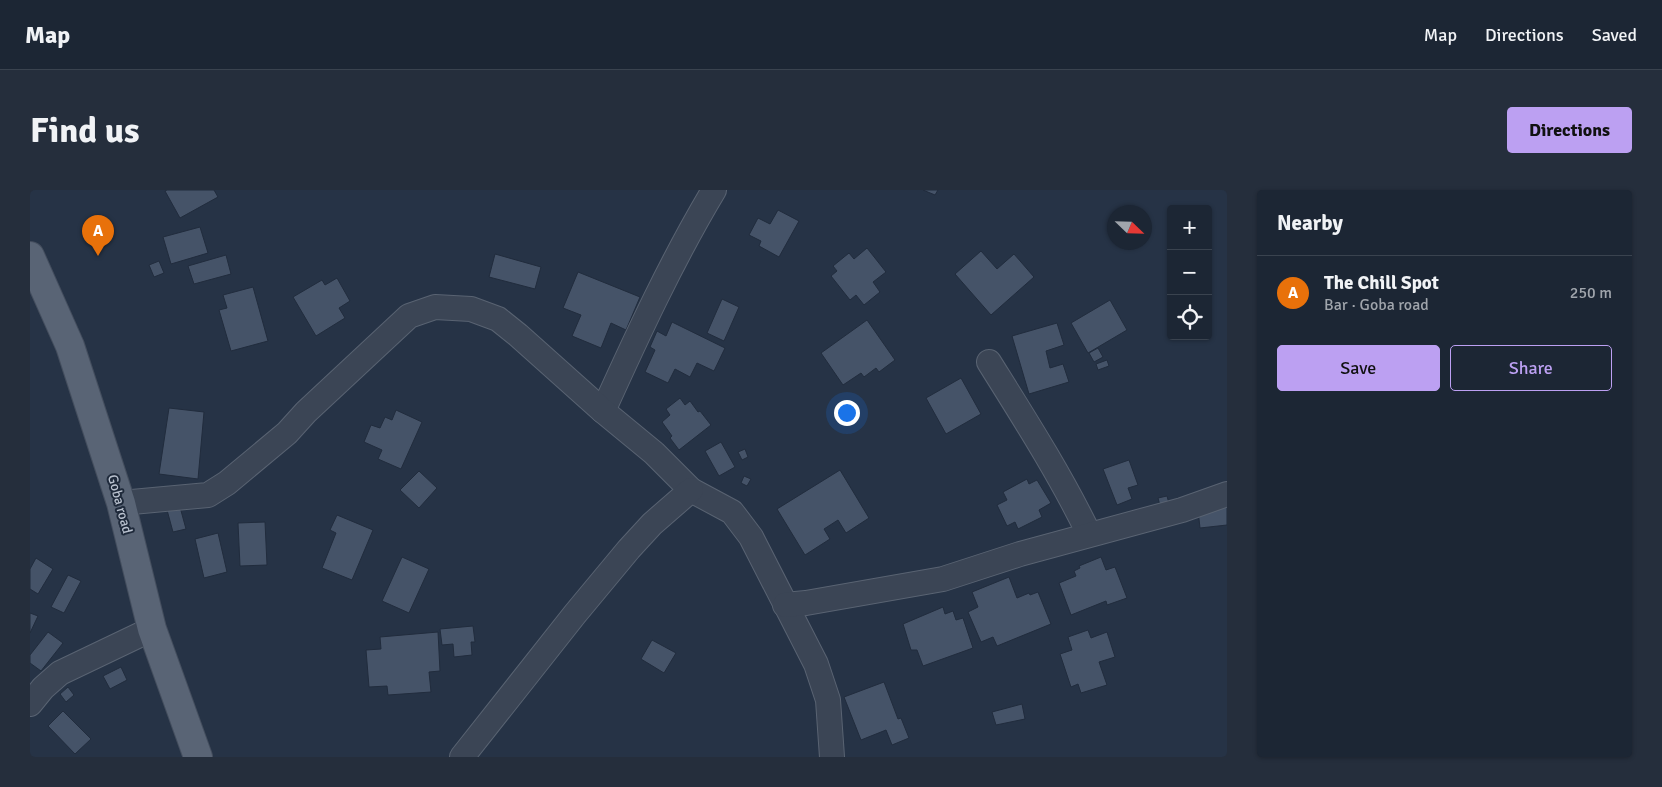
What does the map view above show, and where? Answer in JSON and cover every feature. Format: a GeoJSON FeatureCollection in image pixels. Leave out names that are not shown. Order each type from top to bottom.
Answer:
{"type":"FeatureCollection","features":[{"type":"Feature","properties":{"kind":"main road","name":"Goba road"},"geometry":{"type":"LineString","coordinates":[[30,256],[70,346],[121,503],[152,630],[198,757]]}},
{"type":"Feature","properties":{"kind":"street"},"geometry":{"type":"LineString","coordinates":[[603,411],[648,313],[714,190]]}},
{"type":"Feature","properties":{"kind":"street"},"geometry":{"type":"LineString","coordinates":[[121,503],[208,495],[215,491],[234,478],[286,432],[409,316],[435,307],[471,310],[498,319],[603,411],[654,452],[691,490],[732,512],[751,537],[816,664],[828,700],[832,757]]}},
{"type":"Feature","properties":{"kind":"street"},"geometry":{"type":"LineString","coordinates":[[989,362],[1053,464],[1089,534]]}},
{"type":"Feature","properties":{"kind":"street"},"geometry":{"type":"LineString","coordinates":[[462,757],[629,549],[652,524],[691,490]]}},
{"type":"Feature","properties":{"kind":"street"},"geometry":{"type":"LineString","coordinates":[[785,605],[806,604],[943,579],[1089,534],[1182,510],[1227,494]]}},
{"type":"Feature","properties":{"kind":"street"},"geometry":{"type":"LineString","coordinates":[[30,704],[43,688],[60,673],[152,630]]}},
{"type":"Feature","properties":{"kind":"building"},"geometry":{"type":"Polygon","coordinates":[[[214,190],[218,197],[180,218],[165,191],[214,190]]]}},
{"type":"Feature","properties":{"kind":"building"},"geometry":{"type":"Polygon","coordinates":[[[923,190],[938,190],[935,195],[923,190]]]}},
{"type":"Feature","properties":{"kind":"building"},"geometry":{"type":"Polygon","coordinates":[[[778,210],[799,221],[779,257],[759,246],[761,241],[749,235],[758,218],[770,224],[778,210]]]}},
{"type":"Feature","properties":{"kind":"building"},"geometry":{"type":"Polygon","coordinates":[[[200,227],[208,253],[171,264],[163,237],[200,227]]]}},
{"type":"Feature","properties":{"kind":"building"},"geometry":{"type":"Polygon","coordinates":[[[867,248],[886,272],[873,282],[880,292],[864,305],[856,295],[850,300],[831,276],[837,271],[833,266],[849,253],[854,259],[867,248]]]}},
{"type":"Feature","properties":{"kind":"building"},"geometry":{"type":"Polygon","coordinates":[[[981,251],[997,269],[1014,254],[1034,277],[991,315],[955,274],[981,251]]]}},
{"type":"Feature","properties":{"kind":"building"},"geometry":{"type":"Polygon","coordinates":[[[495,254],[541,267],[535,289],[489,277],[495,254]]]}},
{"type":"Feature","properties":{"kind":"building"},"geometry":{"type":"Polygon","coordinates":[[[226,255],[231,274],[194,284],[188,266],[226,255]]]}},
{"type":"Feature","properties":{"kind":"building"},"geometry":{"type":"Polygon","coordinates":[[[159,261],[164,273],[154,277],[149,265],[159,261]]]}},
{"type":"Feature","properties":{"kind":"building"},"geometry":{"type":"Polygon","coordinates":[[[578,272],[640,297],[626,330],[611,323],[601,348],[572,336],[581,315],[563,308],[578,272]]]}},
{"type":"Feature","properties":{"kind":"building"},"geometry":{"type":"Polygon","coordinates":[[[337,278],[350,301],[339,308],[345,318],[316,336],[293,297],[322,280],[325,285],[337,278]]]}},
{"type":"Feature","properties":{"kind":"building"},"geometry":{"type":"Polygon","coordinates":[[[253,287],[268,341],[231,351],[219,310],[227,308],[223,295],[253,287]]]}},
{"type":"Feature","properties":{"kind":"building"},"geometry":{"type":"Polygon","coordinates":[[[722,299],[739,307],[724,341],[707,333],[722,299]]]}},
{"type":"Feature","properties":{"kind":"building"},"geometry":{"type":"Polygon","coordinates":[[[1110,300],[1127,330],[1088,353],[1071,323],[1110,300]]]}},
{"type":"Feature","properties":{"kind":"building"},"geometry":{"type":"Polygon","coordinates":[[[867,320],[895,360],[879,372],[876,368],[864,377],[861,373],[843,385],[821,353],[867,320]]]}},
{"type":"Feature","properties":{"kind":"building"},"geometry":{"type":"Polygon","coordinates":[[[672,322],[725,348],[714,371],[697,363],[690,377],[675,369],[668,383],[645,372],[655,350],[650,347],[657,331],[666,336],[672,322]]]}},
{"type":"Feature","properties":{"kind":"building"},"geometry":{"type":"Polygon","coordinates":[[[1057,323],[1064,345],[1046,351],[1050,368],[1063,364],[1069,382],[1029,394],[1012,336],[1057,323]]]}},
{"type":"Feature","properties":{"kind":"building"},"geometry":{"type":"Polygon","coordinates":[[[1098,348],[1103,357],[1094,362],[1089,353],[1098,348]]]}},
{"type":"Feature","properties":{"kind":"building"},"geometry":{"type":"Polygon","coordinates":[[[1107,360],[1109,366],[1098,370],[1096,364],[1107,360]]]}},
{"type":"Feature","properties":{"kind":"building"},"geometry":{"type":"Polygon","coordinates":[[[961,378],[981,414],[946,434],[926,398],[961,378]]]}},
{"type":"Feature","properties":{"kind":"building"},"geometry":{"type":"Polygon","coordinates":[[[680,398],[685,405],[690,401],[711,425],[679,450],[662,422],[670,415],[666,409],[680,398]]]}},
{"type":"Feature","properties":{"kind":"building"},"geometry":{"type":"Polygon","coordinates":[[[169,408],[204,412],[198,479],[159,474],[169,408]]]}},
{"type":"Feature","properties":{"kind":"building"},"geometry":{"type":"Polygon","coordinates":[[[396,410],[422,422],[401,469],[378,459],[382,450],[364,442],[371,425],[380,428],[385,417],[392,420],[396,410]]]}},
{"type":"Feature","properties":{"kind":"building"},"geometry":{"type":"Polygon","coordinates":[[[721,442],[735,467],[719,476],[705,451],[721,442]]]}},
{"type":"Feature","properties":{"kind":"building"},"geometry":{"type":"Polygon","coordinates":[[[745,449],[748,457],[742,460],[738,452],[745,449]]]}},
{"type":"Feature","properties":{"kind":"building"},"geometry":{"type":"Polygon","coordinates":[[[1129,460],[1138,485],[1128,488],[1132,499],[1117,505],[1103,469],[1129,460]]]}},
{"type":"Feature","properties":{"kind":"building"},"geometry":{"type":"Polygon","coordinates":[[[840,470],[869,518],[846,533],[838,520],[824,529],[830,539],[805,555],[777,509],[840,470]]]}},
{"type":"Feature","properties":{"kind":"building"},"geometry":{"type":"Polygon","coordinates":[[[419,471],[437,488],[419,508],[400,490],[419,471]]]}},
{"type":"Feature","properties":{"kind":"building"},"geometry":{"type":"Polygon","coordinates":[[[744,476],[751,479],[747,486],[741,483],[744,476]]]}},
{"type":"Feature","properties":{"kind":"building"},"geometry":{"type":"Polygon","coordinates":[[[1027,479],[1029,484],[1037,480],[1051,503],[1039,510],[1042,517],[1018,529],[1015,522],[1007,526],[997,505],[1007,500],[1003,492],[1027,479]]]}},
{"type":"Feature","properties":{"kind":"building"},"geometry":{"type":"Polygon","coordinates":[[[1167,496],[1171,511],[1162,513],[1158,498],[1167,496]]]}},
{"type":"Feature","properties":{"kind":"building"},"geometry":{"type":"Polygon","coordinates":[[[180,507],[186,529],[173,532],[167,510],[180,507]]]}},
{"type":"Feature","properties":{"kind":"building"},"geometry":{"type":"Polygon","coordinates":[[[1227,507],[1227,525],[1200,528],[1198,510],[1227,507]]]}},
{"type":"Feature","properties":{"kind":"building"},"geometry":{"type":"Polygon","coordinates":[[[337,515],[373,530],[352,580],[322,568],[336,533],[330,530],[337,515]]]}},
{"type":"Feature","properties":{"kind":"building"},"geometry":{"type":"Polygon","coordinates":[[[265,522],[267,565],[240,566],[238,523],[265,522]]]}},
{"type":"Feature","properties":{"kind":"building"},"geometry":{"type":"Polygon","coordinates":[[[218,533],[227,572],[204,578],[195,539],[218,533]]]}},
{"type":"Feature","properties":{"kind":"building"},"geometry":{"type":"Polygon","coordinates":[[[402,557],[429,569],[409,613],[382,601],[402,557]]]}},
{"type":"Feature","properties":{"kind":"building"},"geometry":{"type":"Polygon","coordinates":[[[1101,557],[1106,570],[1115,567],[1127,598],[1107,605],[1106,601],[1071,615],[1059,583],[1076,576],[1074,571],[1080,568],[1079,566],[1101,557]]]}},
{"type":"Feature","properties":{"kind":"building"},"geometry":{"type":"Polygon","coordinates":[[[36,558],[53,569],[38,594],[30,589],[30,569],[36,558]]]}},
{"type":"Feature","properties":{"kind":"building"},"geometry":{"type":"Polygon","coordinates":[[[68,575],[81,581],[64,613],[51,607],[68,575]]]}},
{"type":"Feature","properties":{"kind":"building"},"geometry":{"type":"Polygon","coordinates":[[[1009,577],[1017,598],[1029,593],[1030,595],[1038,592],[1051,624],[997,646],[993,637],[981,642],[968,612],[978,607],[972,592],[1009,577]]]}},
{"type":"Feature","properties":{"kind":"building"},"geometry":{"type":"Polygon","coordinates":[[[943,607],[945,614],[953,611],[956,620],[963,618],[973,648],[923,666],[917,650],[911,650],[903,624],[943,607]]]}},
{"type":"Feature","properties":{"kind":"building"},"geometry":{"type":"Polygon","coordinates":[[[30,613],[38,616],[30,633],[30,613]]]}},
{"type":"Feature","properties":{"kind":"building"},"geometry":{"type":"Polygon","coordinates":[[[473,626],[475,642],[471,642],[472,655],[454,657],[453,644],[442,645],[440,629],[473,626]]]}},
{"type":"Feature","properties":{"kind":"building"},"geometry":{"type":"Polygon","coordinates":[[[1088,630],[1091,638],[1107,632],[1115,657],[1099,662],[1107,685],[1081,693],[1078,684],[1071,687],[1060,654],[1072,650],[1068,637],[1088,630]]]}},
{"type":"Feature","properties":{"kind":"building"},"geometry":{"type":"Polygon","coordinates":[[[48,632],[63,643],[41,671],[30,663],[30,655],[48,632]]]}},
{"type":"Feature","properties":{"kind":"building"},"geometry":{"type":"Polygon","coordinates":[[[438,632],[440,671],[429,672],[431,692],[388,695],[387,686],[369,687],[366,650],[381,649],[380,637],[438,632]]]}},
{"type":"Feature","properties":{"kind":"building"},"geometry":{"type":"Polygon","coordinates":[[[652,640],[676,653],[664,673],[641,659],[652,640]]]}},
{"type":"Feature","properties":{"kind":"building"},"geometry":{"type":"Polygon","coordinates":[[[121,667],[127,680],[110,689],[103,676],[121,667]]]}},
{"type":"Feature","properties":{"kind":"building"},"geometry":{"type":"Polygon","coordinates":[[[884,682],[898,719],[901,718],[909,738],[892,745],[886,730],[861,740],[844,697],[884,682]]]}},
{"type":"Feature","properties":{"kind":"building"},"geometry":{"type":"Polygon","coordinates":[[[68,687],[74,695],[66,702],[60,694],[68,687]]]}},
{"type":"Feature","properties":{"kind":"building"},"geometry":{"type":"Polygon","coordinates":[[[1022,704],[1025,719],[996,725],[992,712],[1022,704]]]}},
{"type":"Feature","properties":{"kind":"building"},"geometry":{"type":"Polygon","coordinates":[[[63,711],[91,739],[75,754],[48,726],[63,711]]]}},
{"type":"Feature","properties":{"kind":"place","name":"The Chill Spot"},"geometry":{"type":"Point","coordinates":[98,256]}}]}
